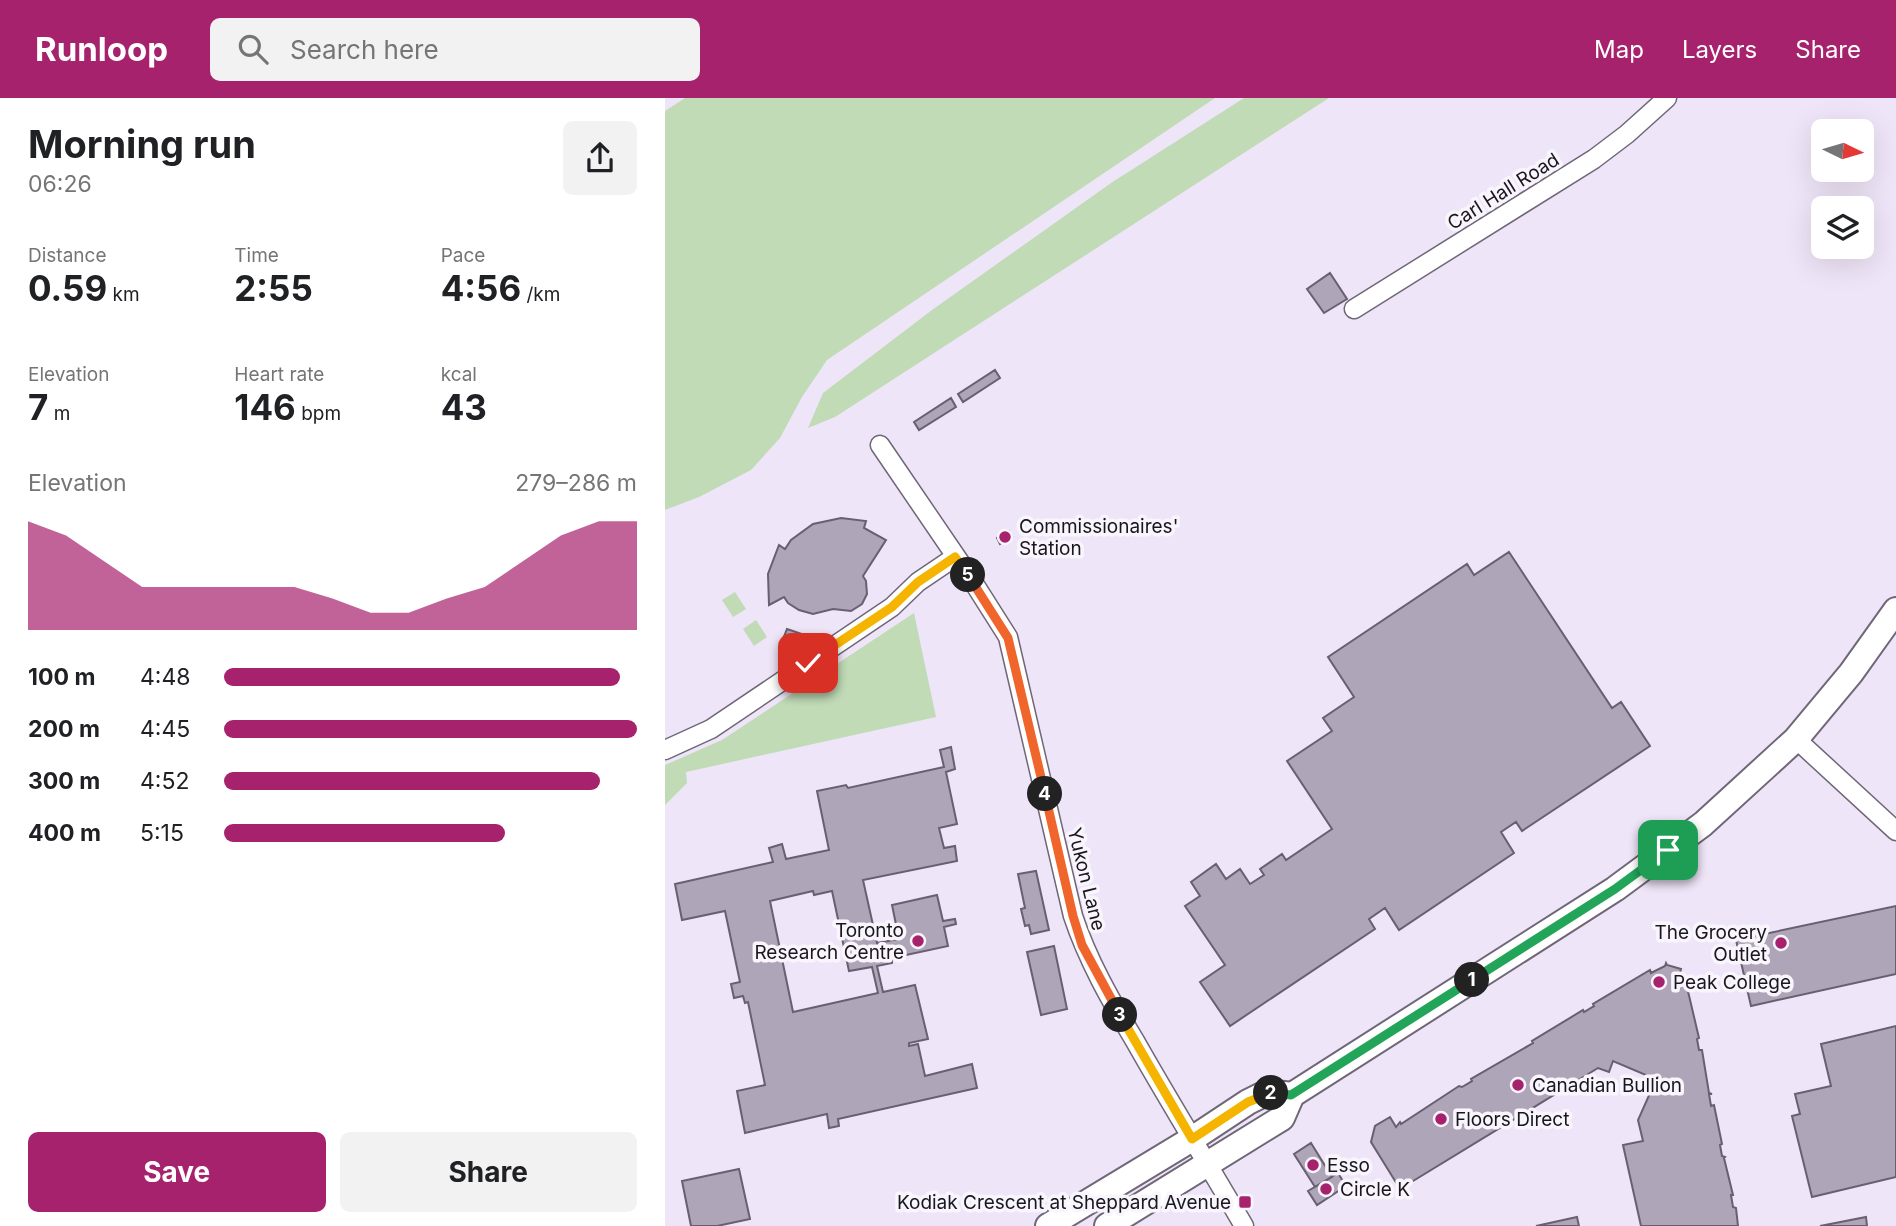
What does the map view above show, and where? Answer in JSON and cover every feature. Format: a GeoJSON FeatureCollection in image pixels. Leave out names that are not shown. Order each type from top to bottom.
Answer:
{"type":"FeatureCollection","features":[{"type":"Feature","properties":{"kind":"main road"},"geometry":{"type":"LineString","coordinates":[[1107,1226],[1282,1118],[1291,1095],[1615,889],[1703,824],[1796,739],[1851,673],[1896,610]]}},
{"type":"Feature","properties":{"kind":"main road"},"geometry":{"type":"LineString","coordinates":[[1048,1226],[1248,1102],[1268,1092],[1291,1095]]}},
{"type":"Feature","properties":{"kind":"street","name":"Carl Hall Road"},"geometry":{"type":"LineString","coordinates":[[1354,309],[1594,159],[1667,98]]}},
{"type":"Feature","properties":{"kind":"street","name":"Yukon Lane"},"geometry":{"type":"LineString","coordinates":[[880,445],[1008,638],[1082,945],[1106,992],[1244,1226]]}},
{"type":"Feature","properties":{"kind":"street"},"geometry":{"type":"LineString","coordinates":[[665,750],[711,729],[892,607],[918,582],[955,557]]}},
{"type":"Feature","properties":{"kind":"street"},"geometry":{"type":"LineString","coordinates":[[1796,739],[1896,831]]}},
{"type":"Feature","properties":{"kind":"green space"},"geometry":{"type":"Polygon","coordinates":[[[685,98],[1215,98],[827,360],[802,397],[780,438],[751,470],[699,497],[665,510],[665,111],[685,98]]]}},
{"type":"Feature","properties":{"kind":"green space"},"geometry":{"type":"Polygon","coordinates":[[[1244,98],[1329,98],[835,417],[808,428],[823,393],[932,310],[1111,183],[1244,98]]]}},
{"type":"Feature","properties":{"kind":"green space"},"geometry":{"type":"Polygon","coordinates":[[[735,592],[746,609],[733,617],[722,600],[735,592]]]}},
{"type":"Feature","properties":{"kind":"green space"},"geometry":{"type":"Polygon","coordinates":[[[914,613],[936,717],[686,772],[687,783],[665,805],[665,765],[722,740],[914,613]]]}},
{"type":"Feature","properties":{"kind":"green space"},"geometry":{"type":"Polygon","coordinates":[[[756,620],[767,637],[754,646],[743,629],[756,620]]]}},
{"type":"Feature","properties":{"kind":"building"},"geometry":{"type":"Polygon","coordinates":[[[1330,273],[1347,299],[1324,313],[1307,289],[1330,273]]]}},
{"type":"Feature","properties":{"kind":"building"},"geometry":{"type":"Polygon","coordinates":[[[995,370],[1000,378],[963,402],[958,394],[995,370]]]}},
{"type":"Feature","properties":{"kind":"building"},"geometry":{"type":"Polygon","coordinates":[[[951,398],[956,407],[919,430],[914,422],[951,398]]]}},
{"type":"Feature","properties":{"kind":"building"},"geometry":{"type":"Polygon","coordinates":[[[841,518],[866,521],[864,528],[886,540],[863,576],[867,594],[862,604],[851,611],[833,609],[813,614],[799,610],[784,597],[769,605],[768,574],[779,545],[785,549],[791,540],[813,524],[841,518]]]}},
{"type":"Feature","properties":{"kind":"building","name":"Commissionaires' Station"},"geometry":{"type":"Polygon","coordinates":[[[1009,531],[1012,536],[1000,544],[997,538],[1009,531]]]}},
{"type":"Feature","properties":{"kind":"building"},"geometry":{"type":"Polygon","coordinates":[[[1509,552],[1612,708],[1621,702],[1650,746],[1522,831],[1516,822],[1501,832],[1514,853],[1399,930],[1385,908],[1369,919],[1375,929],[1230,1026],[1200,982],[1225,965],[1185,906],[1200,896],[1191,882],[1216,864],[1226,879],[1240,869],[1250,884],[1264,875],[1260,869],[1282,854],[1286,860],[1332,829],[1287,761],[1332,731],[1323,718],[1354,697],[1328,657],[1467,564],[1474,575],[1509,552]]]}},
{"type":"Feature","properties":{"kind":"building"},"geometry":{"type":"Polygon","coordinates":[[[787,629],[805,635],[798,653],[780,647],[787,629]]]}},
{"type":"Feature","properties":{"kind":"building","name":"Toronto Research Centre"},"geometry":{"type":"Polygon","coordinates":[[[951,747],[955,769],[946,772],[957,824],[939,828],[944,848],[955,846],[957,861],[863,880],[877,943],[899,939],[892,905],[937,895],[943,921],[955,919],[956,924],[944,927],[948,946],[892,958],[892,963],[877,966],[883,992],[915,985],[928,1039],[909,1043],[909,1046],[918,1044],[925,1076],[972,1064],[977,1088],[838,1119],[839,1126],[829,1128],[827,1114],[745,1133],[737,1091],[765,1085],[748,1002],[745,1003],[743,996],[734,998],[731,984],[740,982],[725,911],[682,920],[675,884],[773,862],[769,848],[782,844],[786,859],[829,850],[817,791],[846,785],[848,788],[944,767],[940,750],[951,747]],[[813,891],[770,901],[793,1012],[878,993],[872,967],[849,971],[832,891],[814,895],[813,891]]]}},
{"type":"Feature","properties":{"kind":"building"},"geometry":{"type":"Polygon","coordinates":[[[1036,871],[1049,930],[1031,934],[1029,925],[1025,926],[1021,909],[1025,908],[1018,874],[1036,871]]]}},
{"type":"Feature","properties":{"kind":"building"},"geometry":{"type":"Polygon","coordinates":[[[1896,906],[1896,974],[1751,1006],[1736,940],[1896,906]]]}},
{"type":"Feature","properties":{"kind":"building"},"geometry":{"type":"Polygon","coordinates":[[[1054,946],[1067,1009],[1041,1015],[1027,952],[1054,946]]]}},
{"type":"Feature","properties":{"kind":"building"},"geometry":{"type":"Polygon","coordinates":[[[1666,963],[1681,969],[1684,987],[1687,987],[1709,1093],[1712,1094],[1709,1094],[1711,1106],[1714,1105],[1738,1226],[1641,1226],[1623,1145],[1643,1141],[1638,1120],[1651,1091],[1641,1086],[1646,1075],[1613,1061],[1609,1072],[1598,1068],[1400,1189],[1371,1142],[1375,1126],[1390,1117],[1396,1127],[1400,1122],[1401,1124],[1459,1086],[1472,1081],[1471,1079],[1583,1010],[1584,1012],[1594,1006],[1593,1004],[1650,970],[1651,973],[1665,966],[1666,963]]]}},
{"type":"Feature","properties":{"kind":"building"},"geometry":{"type":"Polygon","coordinates":[[[1896,1026],[1896,1177],[1812,1197],[1792,1116],[1800,1114],[1795,1094],[1831,1086],[1821,1044],[1896,1026]]]}},
{"type":"Feature","properties":{"kind":"building"},"geometry":{"type":"Polygon","coordinates":[[[1311,1143],[1332,1177],[1315,1187],[1294,1154],[1311,1143]]]}},
{"type":"Feature","properties":{"kind":"building"},"geometry":{"type":"Polygon","coordinates":[[[739,1169],[750,1219],[717,1226],[691,1226],[682,1181],[739,1169]]]}},
{"type":"Feature","properties":{"kind":"building","name":"Circle K"},"geometry":{"type":"Polygon","coordinates":[[[1338,1173],[1346,1186],[1317,1205],[1308,1191],[1338,1173]]]}},
{"type":"Feature","properties":{"kind":"building"},"geometry":{"type":"Polygon","coordinates":[[[1577,1217],[1579,1226],[1536,1226],[1577,1217]]]}},
{"type":"Feature","properties":{"kind":"building"},"geometry":{"type":"Polygon","coordinates":[[[1866,1217],[1867,1226],[1820,1226],[1866,1217]]]}},
{"type":"Feature","properties":{"kind":"place","name":"Commissionaires' Station"},"geometry":{"type":"Point","coordinates":[1005,537]}},
{"type":"Feature","properties":{"kind":"place","name":"Toronto Research Centre"},"geometry":{"type":"Point","coordinates":[918,941]}},
{"type":"Feature","properties":{"kind":"place","name":"The Grocery Outlet"},"geometry":{"type":"Point","coordinates":[1781,943]}},
{"type":"Feature","properties":{"kind":"place","name":"Peak College"},"geometry":{"type":"Point","coordinates":[1659,982]}},
{"type":"Feature","properties":{"kind":"place","name":"Canadian Bullion"},"geometry":{"type":"Point","coordinates":[1518,1085]}},
{"type":"Feature","properties":{"kind":"place","name":"Floors Direct"},"geometry":{"type":"Point","coordinates":[1441,1119]}},
{"type":"Feature","properties":{"kind":"place","name":"Esso"},"geometry":{"type":"Point","coordinates":[1313,1165]}},
{"type":"Feature","properties":{"kind":"place","name":"Circle K"},"geometry":{"type":"Point","coordinates":[1326,1189]}},
{"type":"Feature","properties":{"kind":"place","name":"Kodiak Crescent at Sheppard Avenue"},"geometry":{"type":"Point","coordinates":[1245,1202]}},
{"type":"Feature","properties":{"kind":"route"},"geometry":{"type":"LineString","coordinates":[[808,663],[892,607],[918,582],[955,557],[1008,638],[1082,945],[1101,983],[1192,1139],[1268,1092],[1291,1095],[1615,889],[1668,850]]}}]}
